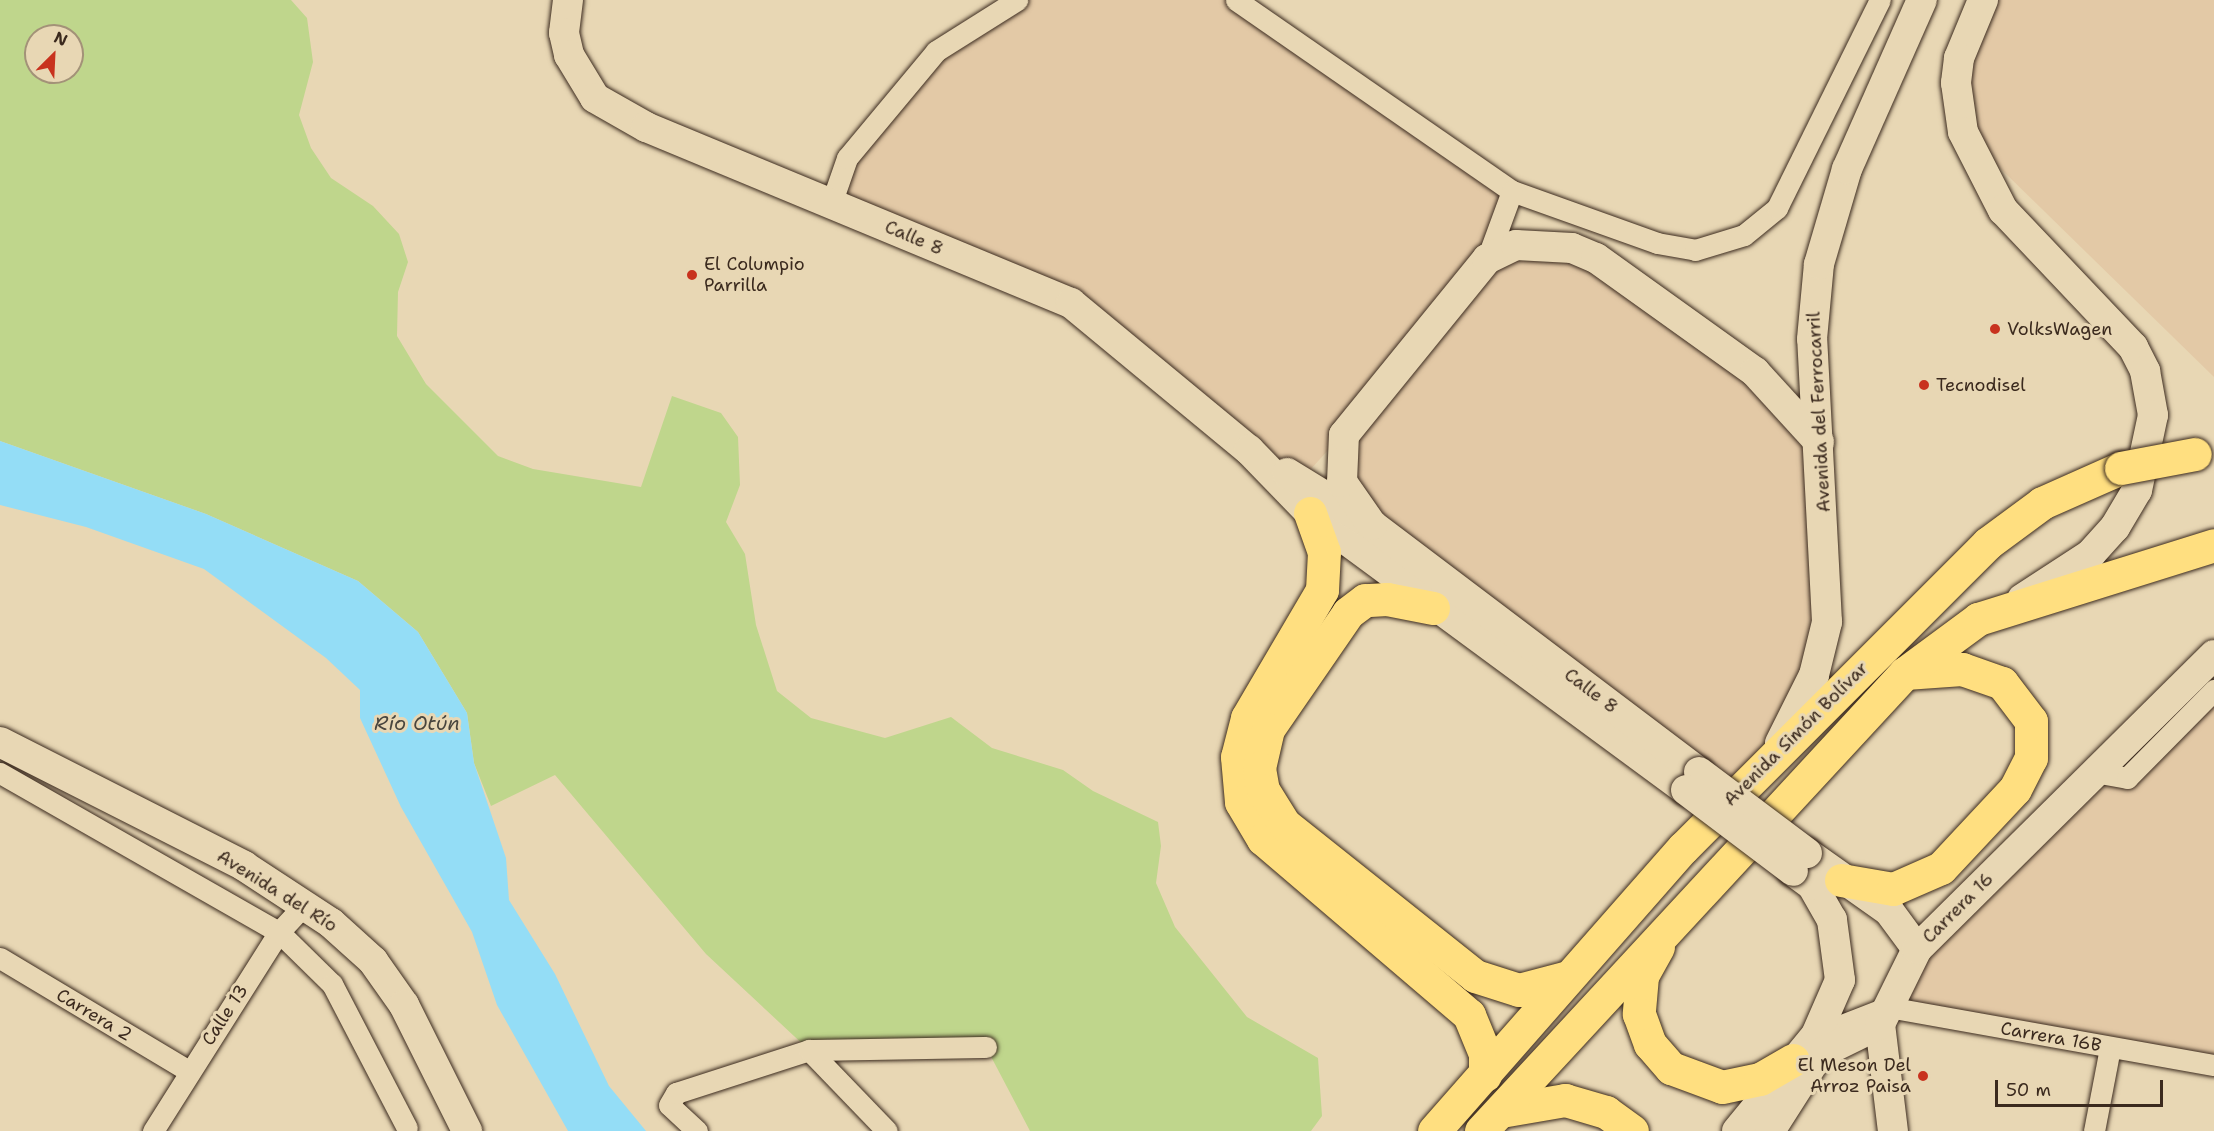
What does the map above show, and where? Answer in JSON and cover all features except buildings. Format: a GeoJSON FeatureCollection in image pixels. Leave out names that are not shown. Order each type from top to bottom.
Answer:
{"type":"FeatureCollection","features":[{"type":"Feature","properties":{"kind":"main road","name":"Avenida Simón Bolívar"},"geometry":{"type":"LineString","coordinates":[[1440,1124],[1485,1075],[1564,978],[1770,758],[1993,538],[2042,503],[2121,468],[2204,453]]}},
{"type":"Feature","properties":{"kind":"main road"},"geometry":{"type":"LineString","coordinates":[[1310,513],[1324,552],[1322,590],[1247,718],[1237,757],[1241,802],[1263,839],[1469,1016],[1485,1054],[1485,1075]]}},
{"type":"Feature","properties":{"kind":"main road","name":"Avenida Simón Bolívar"},"geometry":{"type":"LineString","coordinates":[[1491,1121],[1710,879],[1905,673],[1978,619],[2014,604],[2214,545]]}},
{"type":"Feature","properties":{"kind":"main road"},"geometry":{"type":"LineString","coordinates":[[1433,608],[1387,599],[1365,600],[1348,613],[1268,729],[1259,768],[1263,790],[1284,824],[1475,976],[1519,990],[1564,978]]}},
{"type":"Feature","properties":{"kind":"main road"},"geometry":{"type":"LineString","coordinates":[[1841,880],[1893,888],[1941,868],[2015,789],[2031,758],[2031,722],[2002,684],[1962,669],[1905,673]]}},
{"type":"Feature","properties":{"kind":"main road"},"geometry":{"type":"LineString","coordinates":[[1710,879],[1642,976],[1639,1014],[1650,1044],[1681,1075],[1722,1087],[1760,1079],[1809,1050]]}},
{"type":"Feature","properties":{"kind":"main road"},"geometry":{"type":"LineString","coordinates":[[1491,1121],[1565,1100],[1606,1112],[1632,1131]]}},
{"type":"Feature","properties":{"kind":"street","name":"Calle 8"},"geometry":{"type":"LineString","coordinates":[[568,0],[564,33],[569,55],[595,98],[646,127],[1071,303],[1249,450],[1310,513],[1433,608],[1692,781]]}},
{"type":"Feature","properties":{"kind":"street"},"geometry":{"type":"LineString","coordinates":[[831,204],[847,159],[936,51],[1017,0]]}},
{"type":"Feature","properties":{"kind":"street"},"geometry":{"type":"LineString","coordinates":[[1237,0],[1512,191],[1678,249],[1708,248],[1744,235],[1778,208],[1793,184],[1880,0]]}},
{"type":"Feature","properties":{"kind":"street","name":"Avenida del Ferrocarril"},"geometry":{"type":"LineString","coordinates":[[1770,758],[1794,720],[1824,648],[1828,585],[1812,339],[1829,222],[1922,0]]}},
{"type":"Feature","properties":{"kind":"street"},"geometry":{"type":"LineString","coordinates":[[1983,0],[1959,58],[1956,83],[1963,132],[2003,210],[2133,347],[2145,371],[2153,415],[2137,490],[2115,527],[2091,554],[2014,604]]}},
{"type":"Feature","properties":{"kind":"street"},"geometry":{"type":"LineString","coordinates":[[1372,525],[1342,482],[1344,435],[1487,259],[1512,191]]}},
{"type":"Feature","properties":{"kind":"street"},"geometry":{"type":"LineString","coordinates":[[1487,259],[1516,245],[1540,244],[1572,248],[1596,258],[1755,372],[1819,442]]}},
{"type":"Feature","properties":{"kind":"street","name":"Calle 8"},"geometry":{"type":"LineString","coordinates":[[1249,450],[1372,525],[1692,781],[1800,862],[1841,880],[1890,911],[1917,949]]}},
{"type":"Feature","properties":{"kind":"street","name":"Carrera 16"},"geometry":{"type":"LineString","coordinates":[[1884,1015],[1917,949],[2214,655]]}},
{"type":"Feature","properties":{"kind":"street"},"geometry":{"type":"LineString","coordinates":[[2094,772],[2127,778],[2214,690]]}},
{"type":"Feature","properties":{"kind":"street"},"geometry":{"type":"LineString","coordinates":[[2,757],[279,932],[332,984],[407,1128]]}},
{"type":"Feature","properties":{"kind":"street","name":"Avenida del Río"},"geometry":{"type":"LineString","coordinates":[[2,757],[244,866],[304,905],[353,942],[388,981],[466,1131]]}},
{"type":"Feature","properties":{"kind":"street"},"geometry":{"type":"LineString","coordinates":[[1770,1131],[1835,999],[1838,939],[1823,902],[1800,862]]}},
{"type":"Feature","properties":{"kind":"street","name":"Calle 13"},"geometry":{"type":"LineString","coordinates":[[153,1131],[279,932],[304,905]]}},
{"type":"Feature","properties":{"kind":"street","name":"Carrera 2"},"geometry":{"type":"LineString","coordinates":[[0,958],[189,1071]]}},
{"type":"Feature","properties":{"kind":"street"},"geometry":{"type":"LineString","coordinates":[[1737,1131],[1809,1050],[1884,1015],[1893,1131]]}},
{"type":"Feature","properties":{"kind":"street","name":"Carrera 16B"},"geometry":{"type":"LineString","coordinates":[[1884,1015],[2214,1065]]}},
{"type":"Feature","properties":{"kind":"street"},"geometry":{"type":"LineString","coordinates":[[697,1131],[669,1105],[676,1093],[809,1050],[986,1047]]}},
{"type":"Feature","properties":{"kind":"street"},"geometry":{"type":"LineString","coordinates":[[2094,1131],[2110,1048]]}},
{"type":"Feature","properties":{"kind":"street"},"geometry":{"type":"LineString","coordinates":[[809,1050],[880,1129]]}},
{"type":"Feature","properties":{"kind":"street"},"geometry":{"type":"LineString","coordinates":[[1809,1050],[1860,1059],[1890,1086]]}},
{"type":"Feature","properties":{"kind":"shaded area"},"geometry":{"type":"Polygon","coordinates":[[[1017,0],[1236,0],[1512,191],[1487,258],[1596,258],[1819,442],[1824,648],[1732,797],[1372,525],[1330,448],[1300,481],[1071,303],[831,204],[847,158],[936,51],[1017,0]]]}},
{"type":"Feature","properties":{"kind":"shaded area"},"geometry":{"type":"Polygon","coordinates":[[[1983,0],[2214,0],[2214,377],[1963,132],[1983,0]]]}},
{"type":"Feature","properties":{"kind":"shaded area"},"geometry":{"type":"Polygon","coordinates":[[[2214,690],[2214,1065],[1888,1007],[1917,949],[2094,772],[2127,778],[2214,690]]]}},
{"type":"Feature","properties":{"kind":"green space"},"geometry":{"type":"Polygon","coordinates":[[[0,0],[291,0],[307,18],[313,62],[299,115],[311,148],[331,178],[373,206],[399,234],[408,262],[398,292],[397,336],[426,384],[498,456],[533,469],[641,487],[672,396],[721,413],[738,437],[740,485],[726,522],[745,554],[756,625],[777,691],[811,718],[885,738],[951,717],[992,748],[1063,770],[1093,791],[1158,822],[1161,846],[1156,883],[1175,927],[1247,1017],[1318,1058],[1322,1116],[1311,1131],[1030,1131],[986,1047],[809,1050],[706,954],[555,775],[491,806],[474,763],[467,713],[418,632],[358,581],[206,514],[0,441],[0,0]]]}},
{"type":"Feature","properties":{"kind":"water","name":"Río Otún"},"geometry":{"type":"Polygon","coordinates":[[[0,441],[206,514],[358,581],[418,632],[467,713],[474,763],[506,858],[509,900],[555,974],[609,1086],[646,1131],[568,1131],[497,1005],[472,932],[401,807],[360,718],[360,690],[326,658],[204,569],[86,527],[0,505],[0,441]]]}},
{"type":"Feature","properties":{"kind":"place","name":"El Columpio Parrilla"},"geometry":{"type":"Point","coordinates":[692,275]}},
{"type":"Feature","properties":{"kind":"place","name":"VolksWagen"},"geometry":{"type":"Point","coordinates":[1995,329]}},
{"type":"Feature","properties":{"kind":"place","name":"Tecnodisel"},"geometry":{"type":"Point","coordinates":[1924,385]}},
{"type":"Feature","properties":{"kind":"place","name":"El Meson Del Arroz Paisa"},"geometry":{"type":"Point","coordinates":[1923,1076]}}]}
